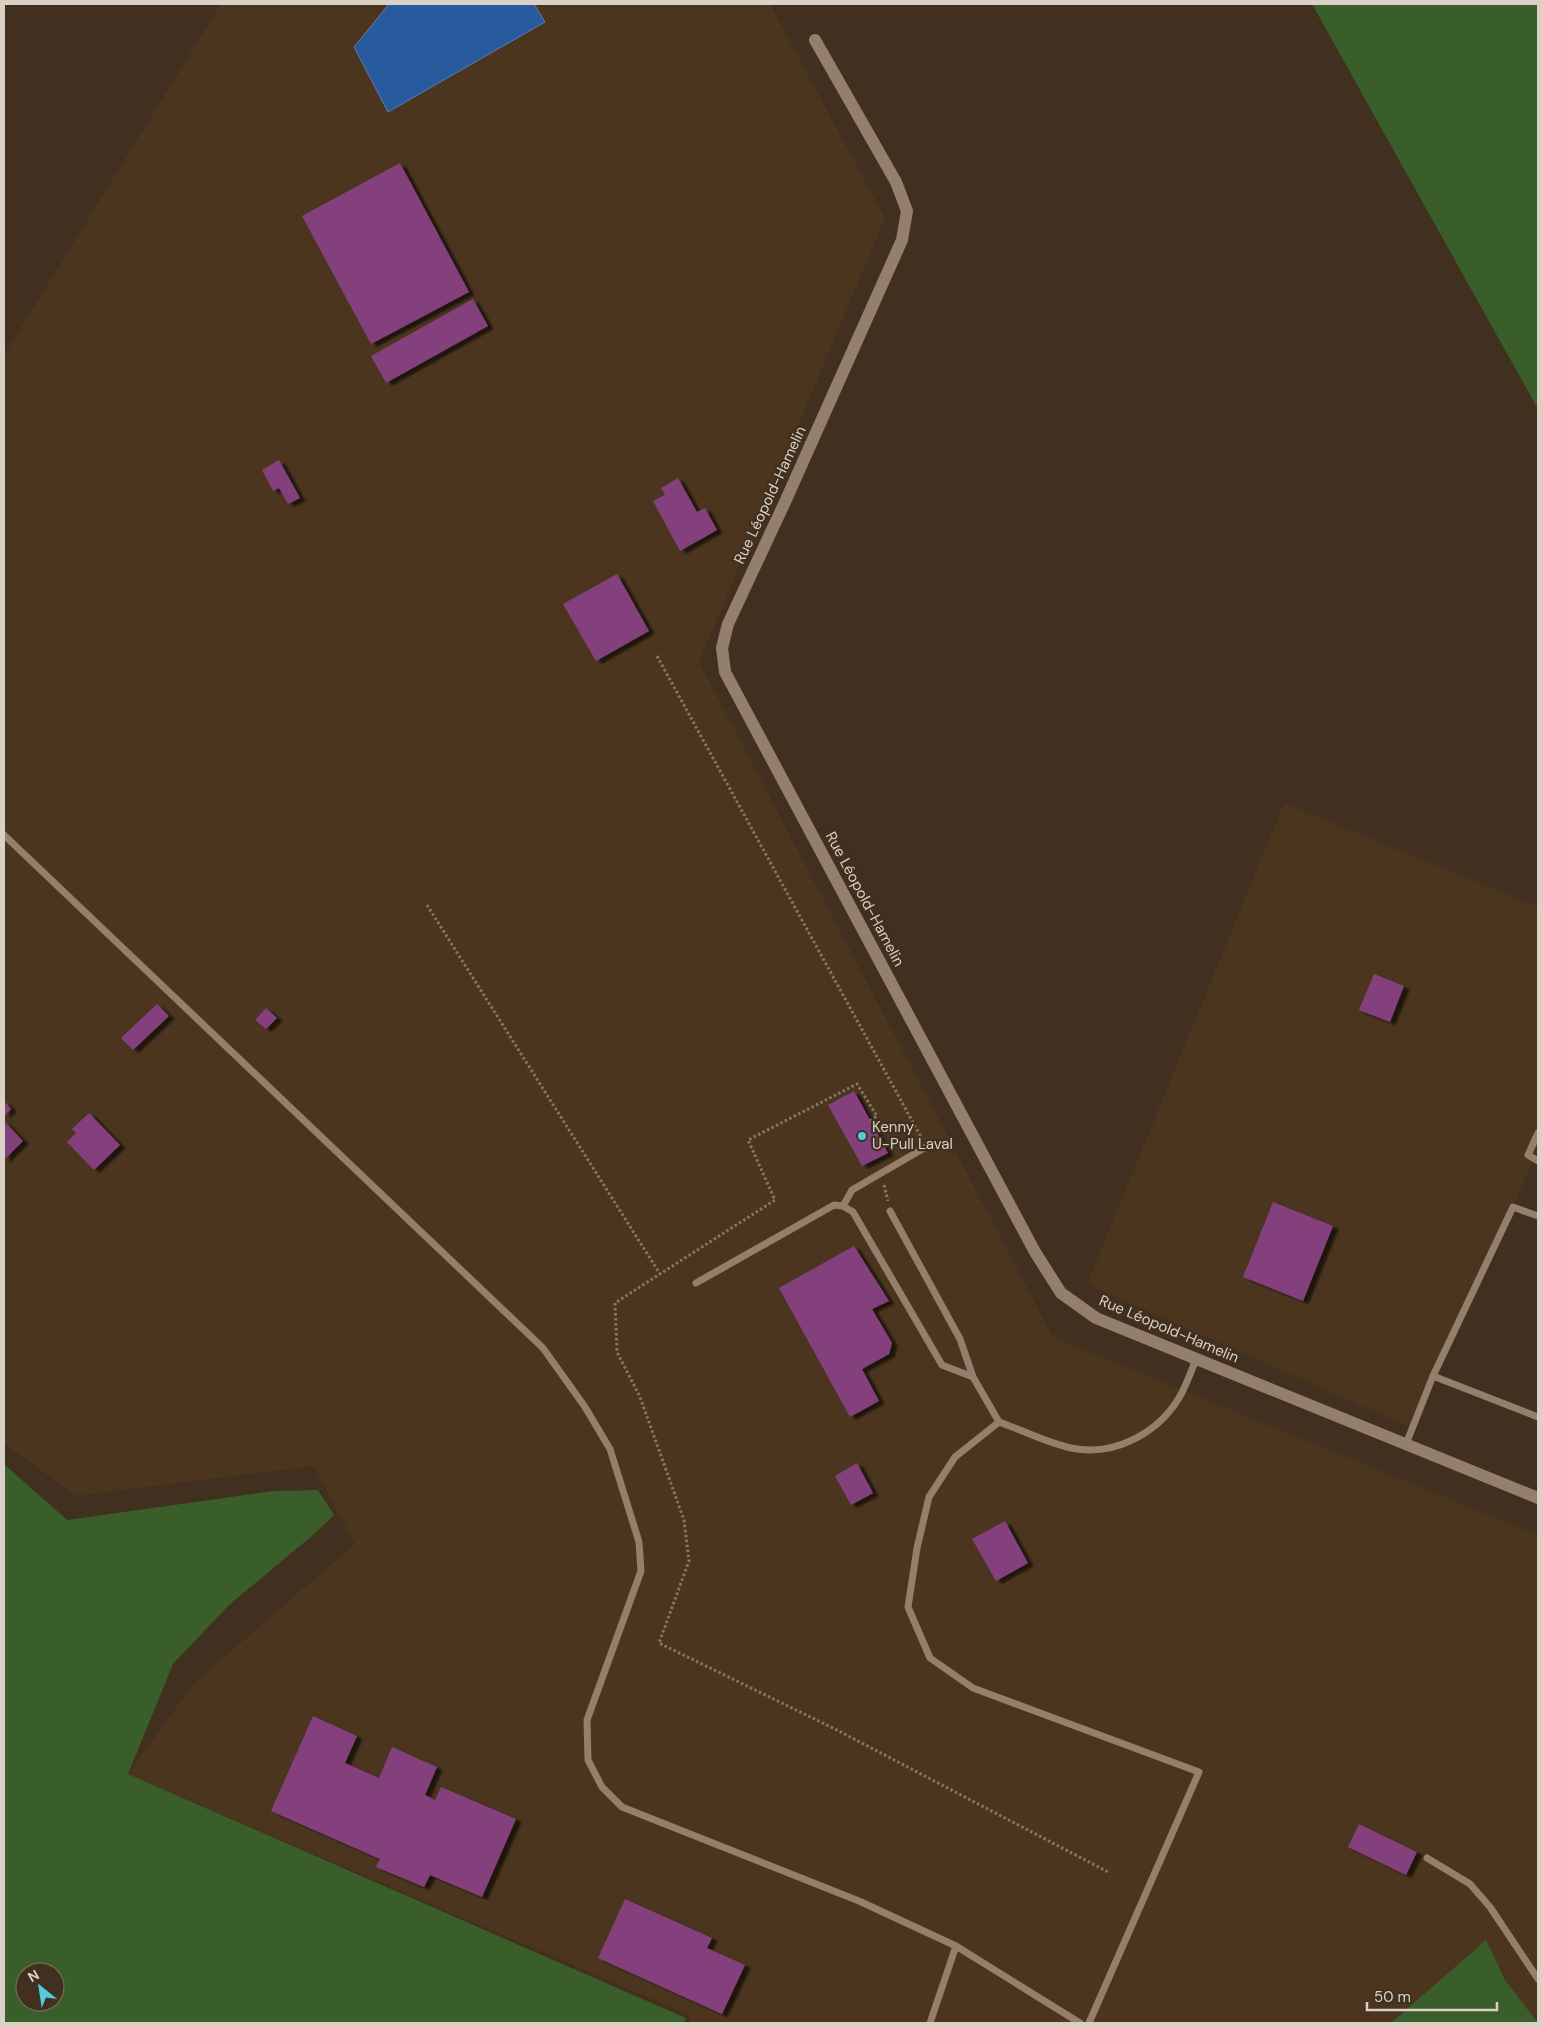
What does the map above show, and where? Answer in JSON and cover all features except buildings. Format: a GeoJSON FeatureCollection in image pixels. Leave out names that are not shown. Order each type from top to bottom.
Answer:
{"type":"FeatureCollection","features":[{"type":"Feature","properties":{"kind":"street","name":"Rue Léopold-Hamelin"},"geometry":{"type":"LineString","coordinates":[[815,40],[896,182],[907,211],[902,240],[785,502],[728,624],[722,648],[725,672],[1030,1243],[1061,1293],[1096,1318],[1538,1498]]}},
{"type":"Feature","properties":{"kind":"lane"},"geometry":{"type":"LineString","coordinates":[[4,835],[543,1348],[585,1407],[610,1449],[639,1542],[641,1571],[587,1720],[588,1760],[602,1787],[622,1807],[859,1901],[956,1946],[1080,2023]]}},
{"type":"Feature","properties":{"kind":"lane"},"geometry":{"type":"LineString","coordinates":[[1538,1133],[1528,1156],[1538,1162]]}},
{"type":"Feature","properties":{"kind":"lane"},"geometry":{"type":"LineString","coordinates":[[843,1206],[852,1190],[926,1147]]}},
{"type":"Feature","properties":{"kind":"lane"},"geometry":{"type":"LineString","coordinates":[[696,1283],[834,1205],[843,1206],[853,1212],[942,1365],[973,1377]]}},
{"type":"Feature","properties":{"kind":"lane"},"geometry":{"type":"LineString","coordinates":[[1406,1444],[1433,1376],[1513,1207],[1538,1216]]}},
{"type":"Feature","properties":{"kind":"lane"},"geometry":{"type":"LineString","coordinates":[[890,1211],[960,1339],[973,1377],[999,1422],[1070,1448],[1091,1450],[1120,1446],[1140,1436],[1178,1399],[1196,1359]]}},
{"type":"Feature","properties":{"kind":"lane"},"geometry":{"type":"LineString","coordinates":[[1433,1376],[1538,1416]]}},
{"type":"Feature","properties":{"kind":"lane"},"geometry":{"type":"LineString","coordinates":[[999,1422],[955,1457],[929,1497],[917,1548],[908,1607],[930,1658],[973,1688],[1199,1772],[1089,2023]]}},
{"type":"Feature","properties":{"kind":"lane"},"geometry":{"type":"LineString","coordinates":[[1427,1858],[1470,1884],[1490,1906],[1538,1979]]}},
{"type":"Feature","properties":{"kind":"lane"},"geometry":{"type":"LineString","coordinates":[[930,2023],[956,1946]]}},
{"type":"Feature","properties":{"kind":"path"},"geometry":{"type":"LineString","coordinates":[[658,656],[926,1147]]}},
{"type":"Feature","properties":{"kind":"path"},"geometry":{"type":"LineString","coordinates":[[427,905],[660,1274]]}},
{"type":"Feature","properties":{"kind":"path"},"geometry":{"type":"LineString","coordinates":[[870,1121],[877,1116],[857,1084],[838,1097],[748,1140],[776,1200],[614,1304],[617,1352],[640,1397],[684,1520],[689,1561],[658,1643],[835,1729],[1110,1873]]}},
{"type":"Feature","properties":{"kind":"shaded area"},"geometry":{"type":"Polygon","coordinates":[[[221,4],[770,4],[885,218],[699,662],[1053,1337],[1538,1535],[1538,2023],[689,2023],[691,2016],[128,1774],[194,1683],[355,1544],[314,1466],[76,1496],[4,1443],[4,355],[221,4]]]}},
{"type":"Feature","properties":{"kind":"shaded area"},"geometry":{"type":"Polygon","coordinates":[[[1284,803],[1538,907],[1538,1150],[1413,1429],[1087,1284],[1284,803]]]}},
{"type":"Feature","properties":{"kind":"green space"},"geometry":{"type":"Polygon","coordinates":[[[1312,4],[1538,4],[1538,409],[1312,4]]]}},
{"type":"Feature","properties":{"kind":"green space"},"geometry":{"type":"Polygon","coordinates":[[[4,1464],[67,1520],[273,1491],[318,1490],[334,1515],[312,1536],[229,1605],[173,1664],[128,1774],[686,2018],[684,2023],[4,2023],[4,1464]]]}},
{"type":"Feature","properties":{"kind":"green space"},"geometry":{"type":"Polygon","coordinates":[[[1486,1940],[1505,1980],[1538,2023],[1391,2023],[1486,1940]]]}},
{"type":"Feature","properties":{"kind":"water"},"geometry":{"type":"Polygon","coordinates":[[[389,4],[534,4],[545,22],[388,112],[354,47],[389,4]]]}},
{"type":"Feature","properties":{"kind":"place","name":"Kenny U-Pull Laval"},"geometry":{"type":"Point","coordinates":[862,1136]}}]}
